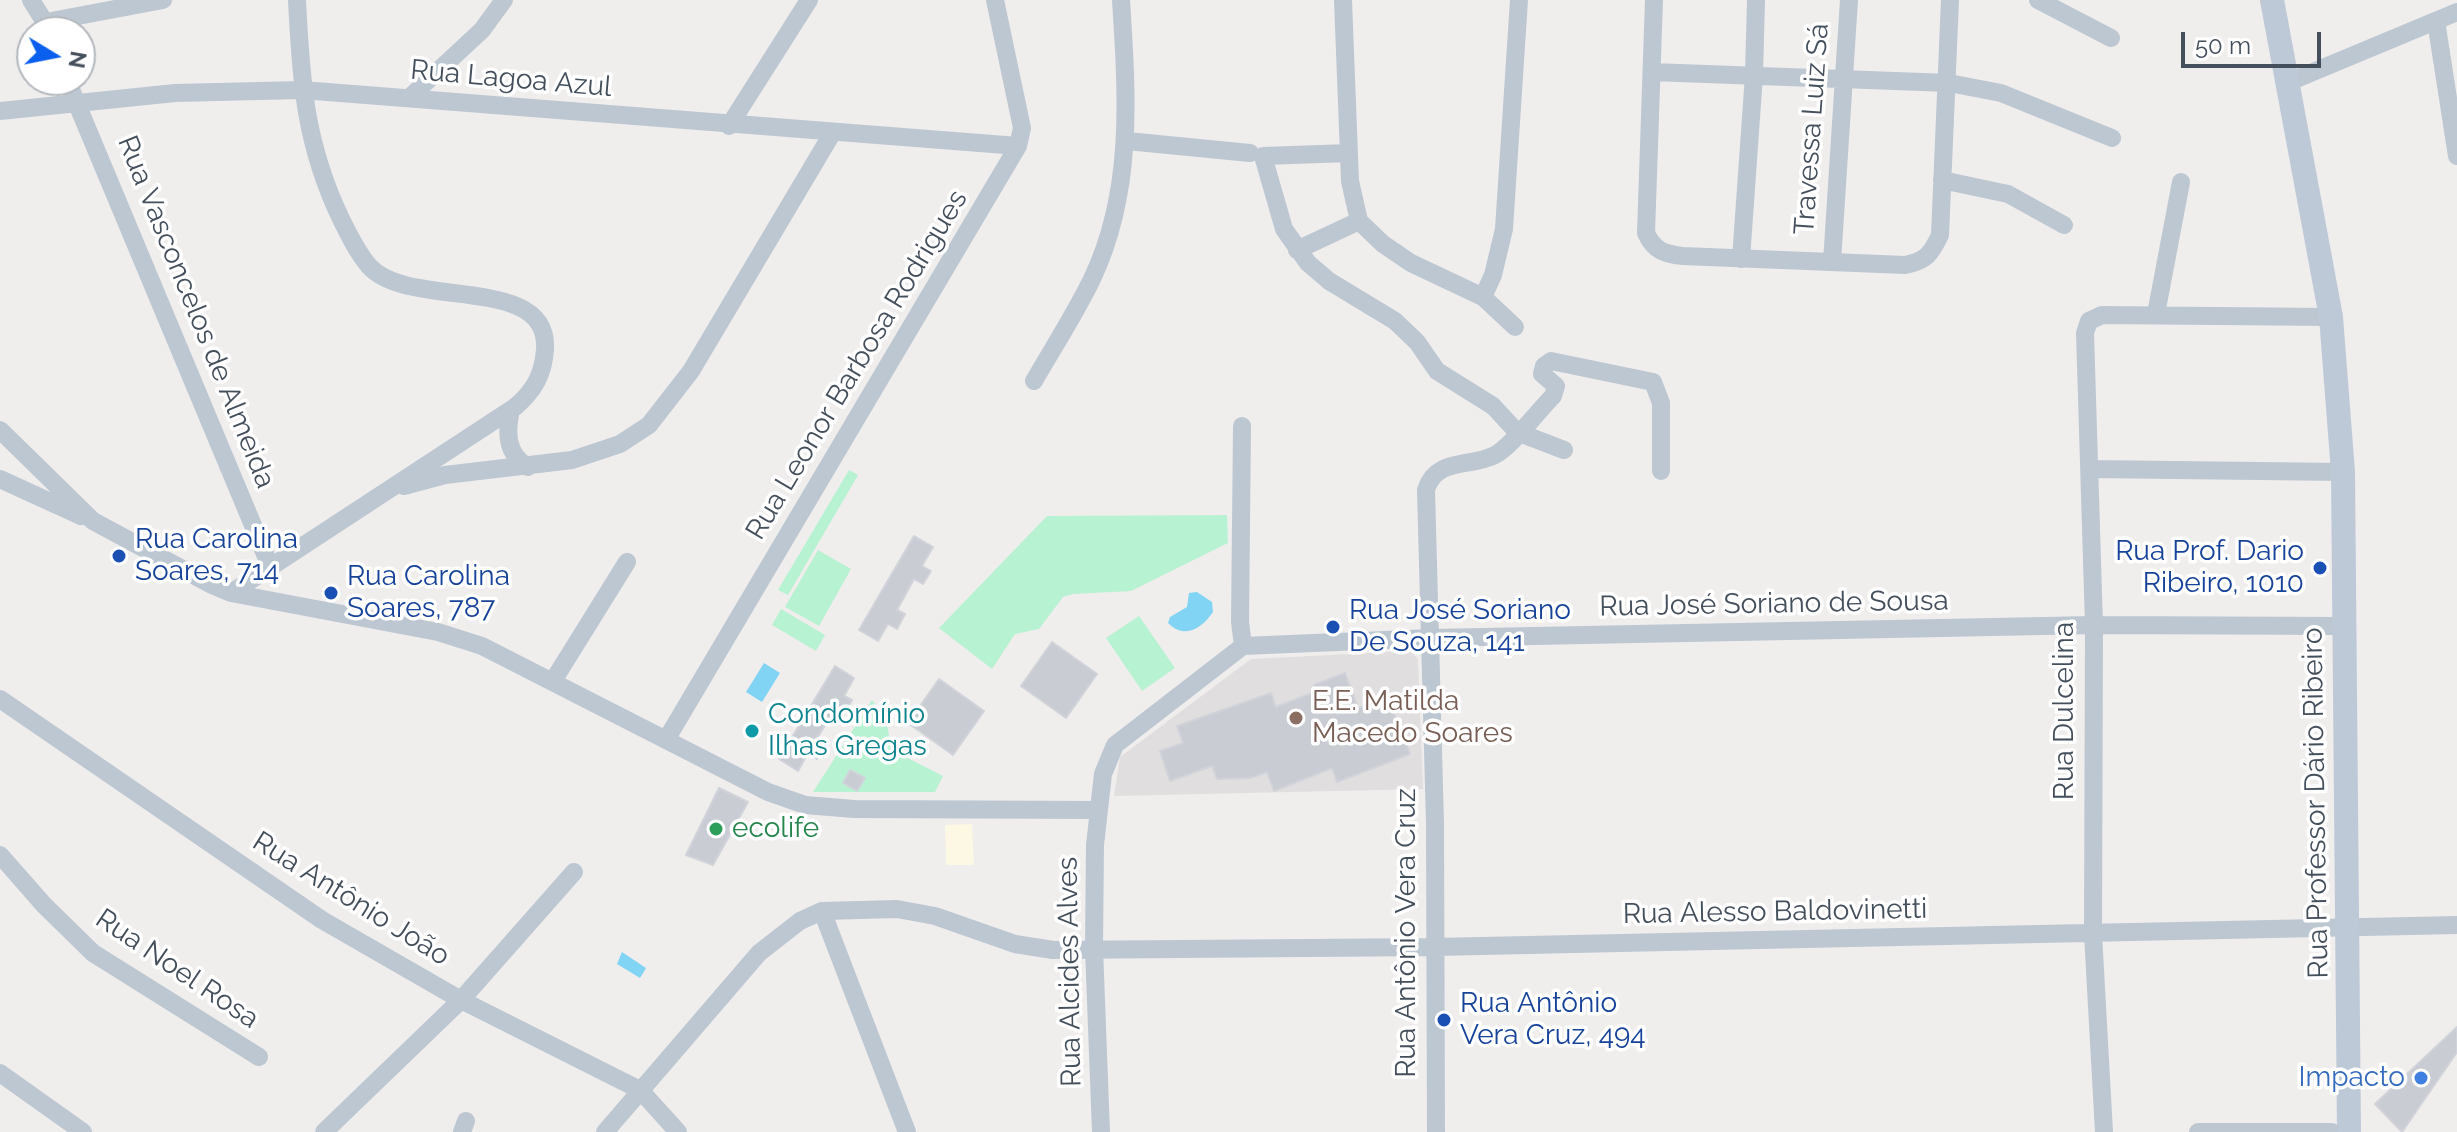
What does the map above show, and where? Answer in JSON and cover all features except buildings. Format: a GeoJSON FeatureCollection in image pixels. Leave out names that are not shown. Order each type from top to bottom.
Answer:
{"type":"FeatureCollection","features":[{"type":"Feature","properties":{"kind":"street"},"geometry":{"type":"LineString","coordinates":[[95,16],[163,0]]}},
{"type":"Feature","properties":{"kind":"street"},"geometry":{"type":"LineString","coordinates":[[231,593],[394,489],[427,462],[511,410],[528,396],[541,372],[545,341],[539,322],[514,304],[397,285],[372,269],[351,239],[321,177],[302,90],[297,0]]}},
{"type":"Feature","properties":{"kind":"street"},"geometry":{"type":"LineString","coordinates":[[409,98],[464,48],[504,0]]}},
{"type":"Feature","properties":{"kind":"street"},"geometry":{"type":"LineString","coordinates":[[729,126],[809,0]]}},
{"type":"Feature","properties":{"kind":"street"},"geometry":{"type":"LineString","coordinates":[[995,0],[1022,128],[1018,146]]}},
{"type":"Feature","properties":{"kind":"street"},"geometry":{"type":"LineString","coordinates":[[1034,381],[1092,279],[1118,200],[1127,141],[1121,0]]}},
{"type":"Feature","properties":{"kind":"street"},"geometry":{"type":"LineString","coordinates":[[1343,0],[1350,181],[1359,221],[1383,244],[1411,263],[1483,297],[1515,327]]}},
{"type":"Feature","properties":{"kind":"street"},"geometry":{"type":"LineString","coordinates":[[1483,297],[1493,275],[1504,229],[1519,0]]}},
{"type":"Feature","properties":{"kind":"street"},"geometry":{"type":"LineString","coordinates":[[1654,0],[1646,233],[1652,245],[1674,255],[1905,265],[1921,262],[1931,253],[1940,235],[1949,83],[1950,0]]}},
{"type":"Feature","properties":{"kind":"street"},"geometry":{"type":"LineString","coordinates":[[1741,259],[1756,0]]}},
{"type":"Feature","properties":{"kind":"street","name":"Travessa Luiz Sá"},"geometry":{"type":"LineString","coordinates":[[1832,262],[1849,0]]}},
{"type":"Feature","properties":{"kind":"street"},"geometry":{"type":"LineString","coordinates":[[2038,0],[2111,38]]}},
{"type":"Feature","properties":{"kind":"street","name":"Rua Professor Dário Ribeiro"},"geometry":{"type":"LineString","coordinates":[[2272,0],[2331,317],[2343,472],[2349,1132]]}},
{"type":"Feature","properties":{"kind":"street"},"geometry":{"type":"LineString","coordinates":[[2289,82],[2456,13]]}},
{"type":"Feature","properties":{"kind":"street"},"geometry":{"type":"LineString","coordinates":[[2436,21],[2457,156]]}},
{"type":"Feature","properties":{"kind":"street"},"geometry":{"type":"LineString","coordinates":[[1652,72],[1949,83],[2001,93],[2112,138]]}},
{"type":"Feature","properties":{"kind":"street","name":"Rua Lagoa Azul"},"geometry":{"type":"LineString","coordinates":[[0,111],[240,89],[302,90],[729,126],[1018,146]]}},
{"type":"Feature","properties":{"kind":"street","name":"Rua Vasconcelos de Almeida"},"geometry":{"type":"LineString","coordinates":[[73,96],[92,133],[270,566]]}},
{"type":"Feature","properties":{"kind":"street"},"geometry":{"type":"LineString","coordinates":[[394,489],[445,475],[572,460],[620,444],[660,414],[691,371],[833,132]]}},
{"type":"Feature","properties":{"kind":"street"},"geometry":{"type":"LineString","coordinates":[[1127,141],[1257,154],[1349,153]]}},
{"type":"Feature","properties":{"kind":"street","name":"Rua Leonor Barbosa Rodrigues"},"geometry":{"type":"LineString","coordinates":[[666,740],[1018,146]]}},
{"type":"Feature","properties":{"kind":"street"},"geometry":{"type":"LineString","coordinates":[[1257,154],[1284,229],[1297,250],[1329,281],[1401,326],[1437,371],[1493,406],[1517,432],[1564,450]]}},
{"type":"Feature","properties":{"kind":"street"},"geometry":{"type":"LineString","coordinates":[[1942,180],[2008,194],[2064,225]]}},
{"type":"Feature","properties":{"kind":"street"},"geometry":{"type":"LineString","coordinates":[[2181,182],[2156,314],[2331,317]]}},
{"type":"Feature","properties":{"kind":"street"},"geometry":{"type":"LineString","coordinates":[[1297,250],[1359,221]]}},
{"type":"Feature","properties":{"kind":"street","name":"Rua Dulcelina"},"geometry":{"type":"LineString","coordinates":[[2104,1132],[2093,934],[2094,625],[2085,333],[2089,321],[2102,315],[2156,314]]}},
{"type":"Feature","properties":{"kind":"street"},"geometry":{"type":"LineString","coordinates":[[1517,432],[1556,390],[1554,383],[1542,374],[1548,361],[1644,378],[1659,391],[1661,471]]}},
{"type":"Feature","properties":{"kind":"street"},"geometry":{"type":"LineString","coordinates":[[511,410],[509,444],[513,455],[528,467]]}},
{"type":"Feature","properties":{"kind":"street"},"geometry":{"type":"LineString","coordinates":[[0,479],[93,521],[231,593],[438,632],[482,646],[768,792],[805,805],[854,809],[1098,810],[1103,774],[1115,745],[1243,646],[1240,622],[1242,426]]}},
{"type":"Feature","properties":{"kind":"street"},"geometry":{"type":"LineString","coordinates":[[0,430],[93,521]]}},
{"type":"Feature","properties":{"kind":"street","name":"Rua Antônio Vera Cruz"},"geometry":{"type":"LineString","coordinates":[[1436,1132],[1432,638],[1426,490],[1432,473],[1493,456],[1517,432]]}},
{"type":"Feature","properties":{"kind":"street"},"geometry":{"type":"LineString","coordinates":[[2090,469],[2343,472]]}},
{"type":"Feature","properties":{"kind":"street"},"geometry":{"type":"LineString","coordinates":[[553,681],[627,562]]}},
{"type":"Feature","properties":{"kind":"street","name":"Rua José Soriano de Sousa"},"geometry":{"type":"LineString","coordinates":[[1243,646],[1432,638],[2094,625],[2344,626]]}},
{"type":"Feature","properties":{"kind":"street","name":"Rua Antônio João"},"geometry":{"type":"LineString","coordinates":[[0,699],[322,920],[461,1000],[640,1090],[678,1132]]}},
{"type":"Feature","properties":{"kind":"street","name":"Rua Alcides Alves"},"geometry":{"type":"LineString","coordinates":[[1098,810],[1094,948],[1101,1132]]}},
{"type":"Feature","properties":{"kind":"street","name":"Rua Noel Rosa"},"geometry":{"type":"LineString","coordinates":[[0,855],[44,905],[93,953],[259,1057]]}},
{"type":"Feature","properties":{"kind":"street"},"geometry":{"type":"LineString","coordinates":[[324,1132],[461,1000],[574,872]]}},
{"type":"Feature","properties":{"kind":"street","name":"Rua Alesso Baldovinetti"},"geometry":{"type":"LineString","coordinates":[[822,911],[897,909],[935,916],[1015,944],[1053,950],[1435,947],[2457,925]]}},
{"type":"Feature","properties":{"kind":"street"},"geometry":{"type":"LineString","coordinates":[[605,1132],[759,953],[800,921],[822,911],[907,1132]]}},
{"type":"Feature","properties":{"kind":"street"},"geometry":{"type":"LineString","coordinates":[[0,1073],[83,1132]]}},
{"type":"Feature","properties":{"kind":"street"},"geometry":{"type":"LineString","coordinates":[[2198,1132],[2332,1132]]}},
{"type":"Feature","properties":{"kind":"shaded area","name":"E.E. Matilda Macedo Soares"},"geometry":{"type":"Polygon","coordinates":[[[1410,651],[1418,659],[1423,789],[1114,796],[1120,757],[1251,659],[1410,651]]]}},
{"type":"Feature","properties":{"kind":"shaded area"},"geometry":{"type":"Polygon","coordinates":[[[972,824],[974,865],[946,865],[945,825],[972,824]]]}},
{"type":"Feature","properties":{"kind":"green space"},"geometry":{"type":"Polygon","coordinates":[[[849,470],[858,475],[788,595],[778,590],[849,470]]]}},
{"type":"Feature","properties":{"kind":"green space"},"geometry":{"type":"Polygon","coordinates":[[[1227,515],[1228,543],[1131,591],[1063,597],[1039,629],[1015,634],[992,669],[939,628],[1047,516],[1227,515]]]}},
{"type":"Feature","properties":{"kind":"green space"},"geometry":{"type":"Polygon","coordinates":[[[818,550],[851,569],[819,626],[785,607],[818,550]]]}},
{"type":"Feature","properties":{"kind":"green space"},"geometry":{"type":"Polygon","coordinates":[[[781,609],[825,635],[816,651],[772,625],[781,609]]]}},
{"type":"Feature","properties":{"kind":"green space"},"geometry":{"type":"Polygon","coordinates":[[[1139,616],[1175,668],[1142,691],[1106,638],[1139,616]]]}},
{"type":"Feature","properties":{"kind":"green space"},"geometry":{"type":"Polygon","coordinates":[[[872,700],[885,716],[892,750],[943,776],[935,792],[813,792],[872,700]]]}},
{"type":"Feature","properties":{"kind":"water"},"geometry":{"type":"Polygon","coordinates":[[[1197,592],[1212,602],[1213,612],[1193,630],[1174,628],[1168,623],[1170,617],[1187,607],[1189,593],[1197,592]]]}},
{"type":"Feature","properties":{"kind":"water"},"geometry":{"type":"Polygon","coordinates":[[[764,663],[780,673],[762,702],[746,692],[764,663]]]}},
{"type":"Feature","properties":{"kind":"water"},"geometry":{"type":"Polygon","coordinates":[[[622,952],[646,968],[640,978],[617,964],[622,952]]]}},
{"type":"Feature","properties":{"kind":"place","name":"Rua Carolina Soares, 714"},"geometry":{"type":"Point","coordinates":[119,556]}},
{"type":"Feature","properties":{"kind":"place","name":"Rua Prof. Dario Ribeiro, 1010"},"geometry":{"type":"Point","coordinates":[2320,568]}},
{"type":"Feature","properties":{"kind":"place","name":"Rua Carolina Soares, 787"},"geometry":{"type":"Point","coordinates":[331,593]}},
{"type":"Feature","properties":{"kind":"place","name":"Rua José Soriano De Souza, 141"},"geometry":{"type":"Point","coordinates":[1333,627]}},
{"type":"Feature","properties":{"kind":"place","name":"E.E. Matilda Macedo Soares"},"geometry":{"type":"Point","coordinates":[1296,718]}},
{"type":"Feature","properties":{"kind":"place","name":"Condomínio Ilhas Gregas"},"geometry":{"type":"Point","coordinates":[752,731]}},
{"type":"Feature","properties":{"kind":"place","name":"ecolife"},"geometry":{"type":"Point","coordinates":[716,829]}},
{"type":"Feature","properties":{"kind":"place","name":"Rua Antônio Vera Cruz, 494"},"geometry":{"type":"Point","coordinates":[1444,1020]}},
{"type":"Feature","properties":{"kind":"place","name":"Impacto"},"geometry":{"type":"Point","coordinates":[2421,1078]}}]}
